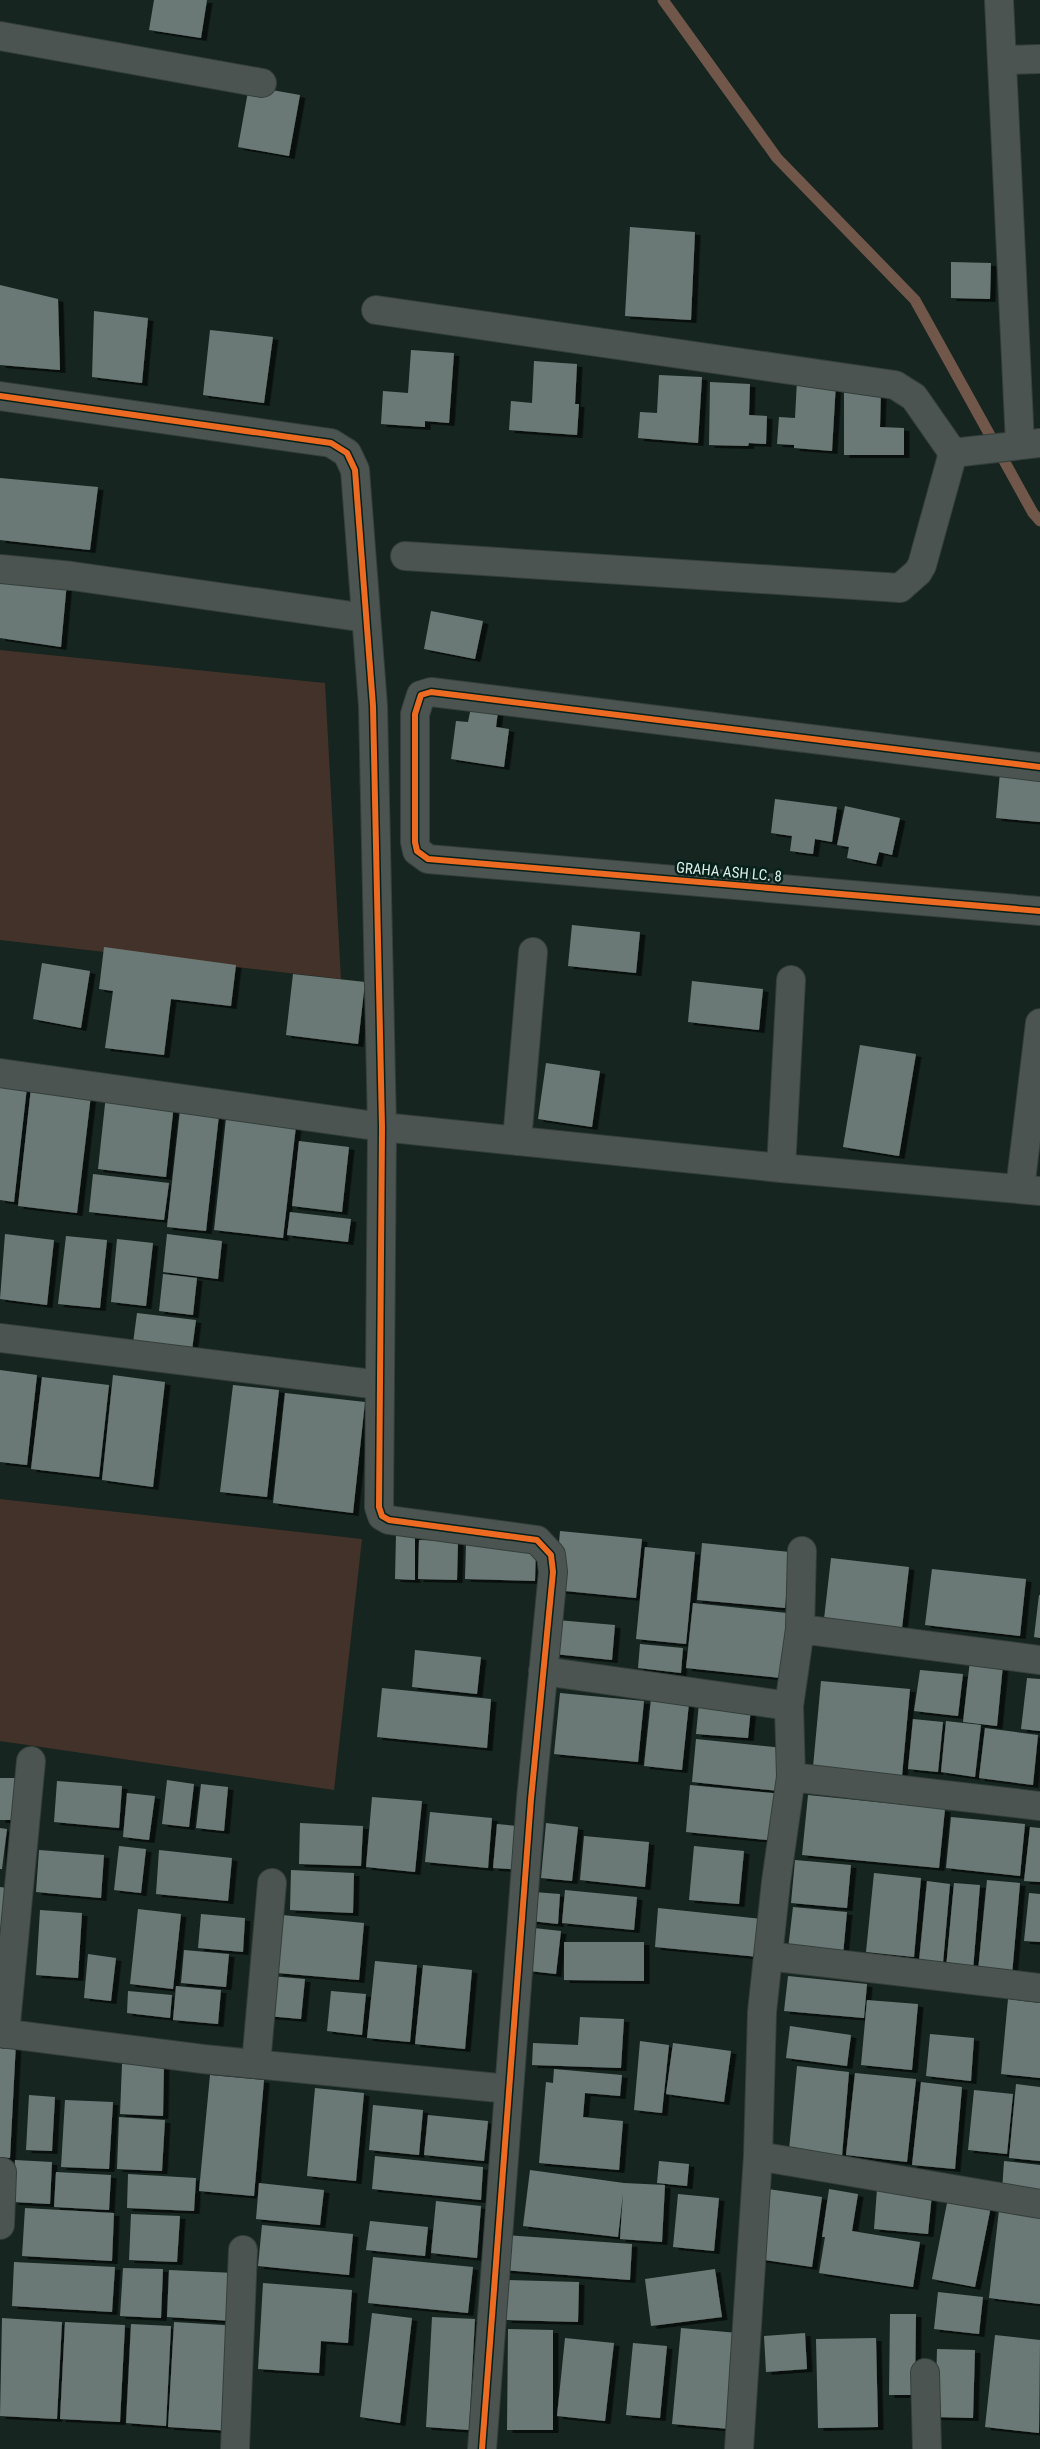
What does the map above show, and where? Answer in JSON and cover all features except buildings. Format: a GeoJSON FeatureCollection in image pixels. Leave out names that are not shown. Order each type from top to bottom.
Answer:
{"type":"FeatureCollection","features":[{"type":"Feature","properties":{"kind":"street"},"geometry":{"type":"LineString","coordinates":[[966,451],[1025,444],[999,0]]}},
{"type":"Feature","properties":{"kind":"street"},"geometry":{"type":"LineString","coordinates":[[0,36],[262,83]]}},
{"type":"Feature","properties":{"kind":"street"},"geometry":{"type":"LineString","coordinates":[[1003,60],[1040,59]]}},
{"type":"Feature","properties":{"kind":"street"},"geometry":{"type":"LineString","coordinates":[[376,310],[895,385],[914,396],[966,451]]}},
{"type":"Feature","properties":{"kind":"street"},"geometry":{"type":"LineString","coordinates":[[0,396],[331,442],[347,453],[355,470],[373,706],[382,1126],[379,1508],[382,1516],[389,1520],[537,1540],[551,1555],[553,1572],[531,1799],[482,2449]]}},
{"type":"Feature","properties":{"kind":"street"},"geometry":{"type":"LineString","coordinates":[[405,556],[900,588],[918,572],[922,565],[966,451]]}},
{"type":"Feature","properties":{"kind":"street"},"geometry":{"type":"LineString","coordinates":[[0,569],[72,576],[366,618]]}},
{"type":"Feature","properties":{"kind":"street","name":"GRAHA ASH LC. 8"},"geometry":{"type":"LineString","coordinates":[[1040,766],[431,692],[421,696],[415,714],[415,842],[418,851],[428,859],[1040,911]]}},
{"type":"Feature","properties":{"kind":"street"},"geometry":{"type":"LineString","coordinates":[[517,1141],[533,952]]}},
{"type":"Feature","properties":{"kind":"street"},"geometry":{"type":"LineString","coordinates":[[781,1168],[791,980]]}},
{"type":"Feature","properties":{"kind":"street"},"geometry":{"type":"LineString","coordinates":[[0,1073],[382,1126],[781,1168],[1030,1190],[1040,1023]]}},
{"type":"Feature","properties":{"kind":"street"},"geometry":{"type":"LineString","coordinates":[[0,1338],[380,1385]]}},
{"type":"Feature","properties":{"kind":"street"},"geometry":{"type":"LineString","coordinates":[[739,2449],[758,2156],[762,2012],[776,1882],[791,1777],[788,1706],[800,1629],[802,1551]]}},
{"type":"Feature","properties":{"kind":"street"},"geometry":{"type":"LineString","coordinates":[[800,1629],[1040,1660]]}},
{"type":"Feature","properties":{"kind":"street"},"geometry":{"type":"LineString","coordinates":[[543,1671],[788,1706]]}},
{"type":"Feature","properties":{"kind":"street"},"geometry":{"type":"LineString","coordinates":[[31,1761],[3,2034],[256,2064],[509,2089]]}},
{"type":"Feature","properties":{"kind":"street"},"geometry":{"type":"LineString","coordinates":[[791,1777],[1040,1806]]}},
{"type":"Feature","properties":{"kind":"street"},"geometry":{"type":"LineString","coordinates":[[256,2064],[272,1883]]}},
{"type":"Feature","properties":{"kind":"street"},"geometry":{"type":"LineString","coordinates":[[768,1956],[1040,1988]]}},
{"type":"Feature","properties":{"kind":"street"},"geometry":{"type":"LineString","coordinates":[[758,2156],[1040,2204]]}},
{"type":"Feature","properties":{"kind":"street"},"geometry":{"type":"LineString","coordinates":[[0,2225],[2,2172]]}},
{"type":"Feature","properties":{"kind":"street"},"geometry":{"type":"LineString","coordinates":[[235,2449],[244,2250]]}},
{"type":"Feature","properties":{"kind":"street"},"geometry":{"type":"LineString","coordinates":[[925,2373],[927,2449]]}},
{"type":"Feature","properties":{"kind":"shaded area"},"geometry":{"type":"Polygon","coordinates":[[[0,650],[325,683],[341,979],[0,940],[0,650]]]}},
{"type":"Feature","properties":{"kind":"shaded area"},"geometry":{"type":"Polygon","coordinates":[[[0,1499],[362,1539],[334,1790],[0,1741],[0,1499]]]}},
{"type":"Feature","properties":{"kind":"waterway"},"geometry":{"type":"LineString","coordinates":[[663,0],[777,158],[915,300],[1033,513],[1040,521]]}},
{"type":"Feature","properties":{"kind":"cycle path"},"geometry":{"type":"LineString","coordinates":[[0,396],[331,443],[347,453],[355,470],[373,706],[382,1127],[379,1507],[382,1516],[389,1520],[537,1540],[551,1555],[553,1572],[531,1799],[482,2449]]}},
{"type":"Feature","properties":{"kind":"cycle path"},"geometry":{"type":"LineString","coordinates":[[1040,767],[431,692],[421,695],[415,714],[415,842],[417,851],[428,859],[1040,911]]}}]}
